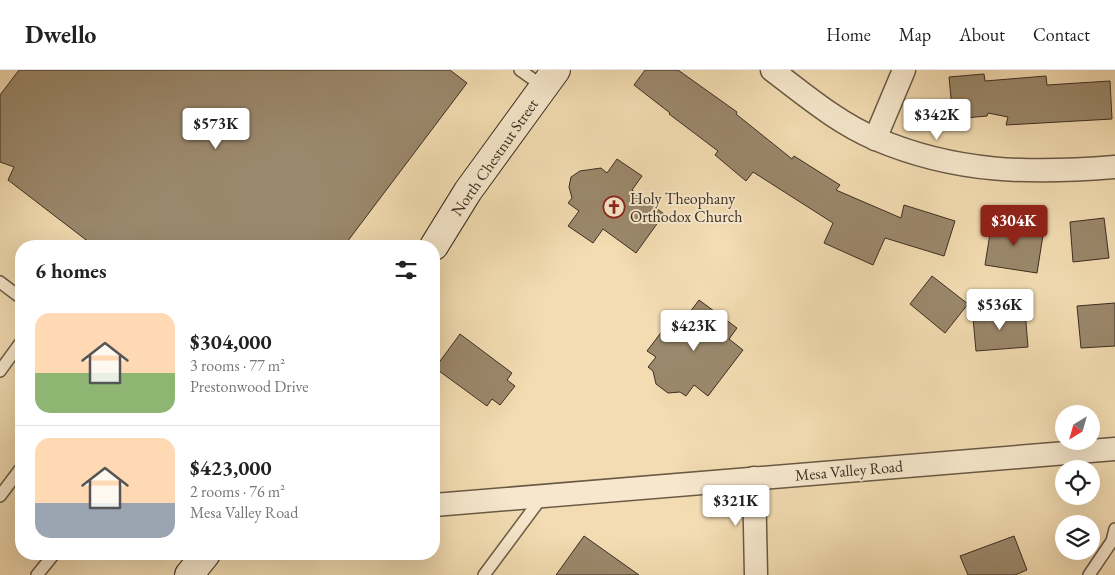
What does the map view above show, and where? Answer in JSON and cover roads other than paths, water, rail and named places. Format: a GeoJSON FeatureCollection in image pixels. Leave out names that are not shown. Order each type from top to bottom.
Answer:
{"type":"FeatureCollection","features":[{"type":"Feature","properties":{"kind":"main road","name":"North Chestnut Street"},"geometry":{"type":"LineString","coordinates":[[438,240],[468,191],[550,79]]}},
{"type":"Feature","properties":{"kind":"main road"},"geometry":{"type":"LineString","coordinates":[[189,575],[201,560]]}},
{"type":"Feature","properties":{"kind":"street"},"geometry":{"type":"LineString","coordinates":[[772,70],[821,108],[875,139],[936,160],[976,167],[1024,172],[1115,167]]}},
{"type":"Feature","properties":{"kind":"street"},"geometry":{"type":"LineString","coordinates":[[875,139],[904,70]]}},
{"type":"Feature","properties":{"kind":"street","name":"Mesa Valley Road"},"geometry":{"type":"LineString","coordinates":[[440,505],[1115,449]]}},
{"type":"Feature","properties":{"kind":"street"},"geometry":{"type":"LineString","coordinates":[[754,478],[756,575]]}},
{"type":"Feature","properties":{"kind":"lane"},"geometry":{"type":"LineString","coordinates":[[520,70],[550,79]]}},
{"type":"Feature","properties":{"kind":"lane"},"geometry":{"type":"LineString","coordinates":[[0,282],[15,293]]}},
{"type":"Feature","properties":{"kind":"lane"},"geometry":{"type":"LineString","coordinates":[[0,370],[15,350]]}},
{"type":"Feature","properties":{"kind":"lane"},"geometry":{"type":"LineString","coordinates":[[0,496],[15,476]]}},
{"type":"Feature","properties":{"kind":"lane"},"geometry":{"type":"LineString","coordinates":[[484,575],[543,496]]}},
{"type":"Feature","properties":{"kind":"lane"},"geometry":{"type":"LineString","coordinates":[[1089,575],[1112,541],[1115,529]]}},
{"type":"Feature","properties":{"kind":"lane"},"geometry":{"type":"LineString","coordinates":[[37,575],[49,560]]}},
{"type":"Feature","properties":{"kind":"place","name":"Holy Theophany Orthodox Church"},"geometry":{"type":"Point","coordinates":[614,207]}}]}
